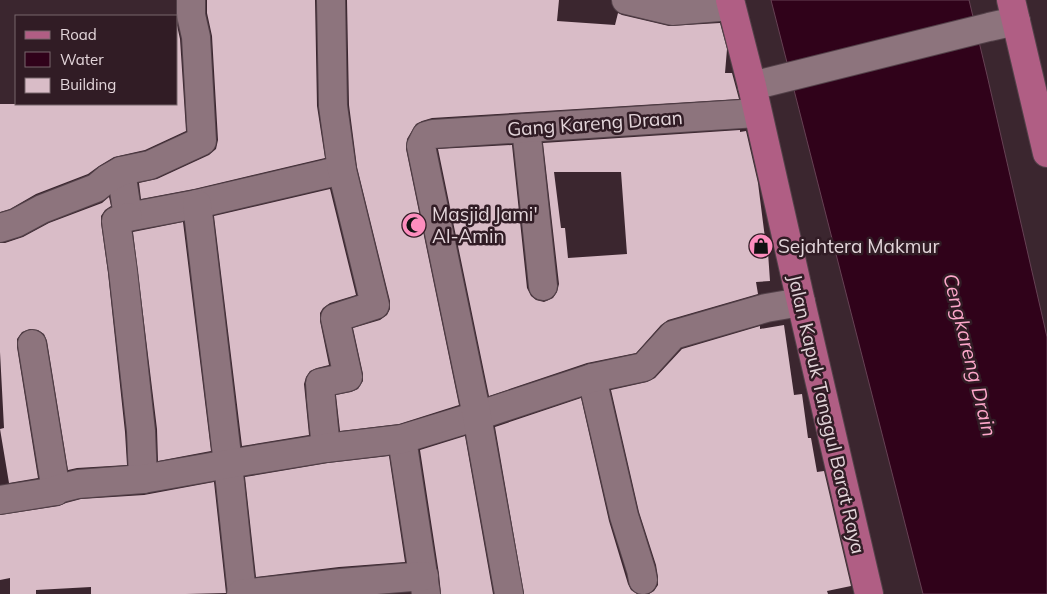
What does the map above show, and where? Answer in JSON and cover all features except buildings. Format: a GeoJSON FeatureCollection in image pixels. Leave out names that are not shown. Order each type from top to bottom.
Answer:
{"type":"FeatureCollection","features":[{"type":"Feature","properties":{"kind":"main road","name":"Jalan Kapuk Tanggul Barat Raya"},"geometry":{"type":"LineString","coordinates":[[730,3],[762,83],[757,112],[869,594]]}},
{"type":"Feature","properties":{"kind":"main road"},"geometry":{"type":"LineString","coordinates":[[1014,11],[1039,88],[1047,153]]}},
{"type":"Feature","properties":{"kind":"street"},"geometry":{"type":"LineString","coordinates":[[0,228],[16,224],[42,209],[96,188],[121,171],[150,166],[202,141],[196,37],[191,15],[191,0]]}},
{"type":"Feature","properties":{"kind":"street"},"geometry":{"type":"LineString","coordinates":[[326,448],[320,382],[348,377],[335,318],[375,305],[342,170],[333,106],[331,0]]}},
{"type":"Feature","properties":{"kind":"street"},"geometry":{"type":"LineString","coordinates":[[626,0],[672,11],[730,3]]}},
{"type":"Feature","properties":{"kind":"street"},"geometry":{"type":"LineString","coordinates":[[762,83],[989,27],[1014,11]]}},
{"type":"Feature","properties":{"kind":"street","name":"Gang Kareng Draan"},"geometry":{"type":"LineString","coordinates":[[478,416],[421,146],[426,136],[757,112]]}},
{"type":"Feature","properties":{"kind":"street"},"geometry":{"type":"LineString","coordinates":[[526,128],[543,286]]}},
{"type":"Feature","properties":{"kind":"street"},"geometry":{"type":"LineString","coordinates":[[143,479],[141,431],[116,221],[342,170]]}},
{"type":"Feature","properties":{"kind":"street"},"geometry":{"type":"LineString","coordinates":[[121,171],[128,217]]}},
{"type":"Feature","properties":{"kind":"street"},"geometry":{"type":"LineString","coordinates":[[197,204],[228,464],[241,594],[341,583],[425,585],[402,439]]}},
{"type":"Feature","properties":{"kind":"street"},"geometry":{"type":"LineString","coordinates":[[0,500],[56,491],[78,484],[143,479],[326,448],[402,439],[592,378],[644,367],[673,335],[766,308],[801,302]]}},
{"type":"Feature","properties":{"kind":"street"},"geometry":{"type":"LineString","coordinates":[[32,344],[56,491]]}},
{"type":"Feature","properties":{"kind":"street"},"geometry":{"type":"LineString","coordinates":[[592,378],[624,516],[642,570],[643,580]]}},
{"type":"Feature","properties":{"kind":"street"},"geometry":{"type":"LineString","coordinates":[[478,416],[509,594]]}},
{"type":"Feature","properties":{"kind":"water","name":"Cengkareng Drain"},"geometry":{"type":"Polygon","coordinates":[[[771,0],[969,0],[1047,337],[1047,594],[923,594],[771,0]]]}},
{"type":"Feature","properties":{"kind":"place","name":"Masjid Jami' Al-Amin"},"geometry":{"type":"Point","coordinates":[414,225]}},
{"type":"Feature","properties":{"kind":"place","name":"Sejahtera Makmur"},"geometry":{"type":"Point","coordinates":[761,246]}}]}
